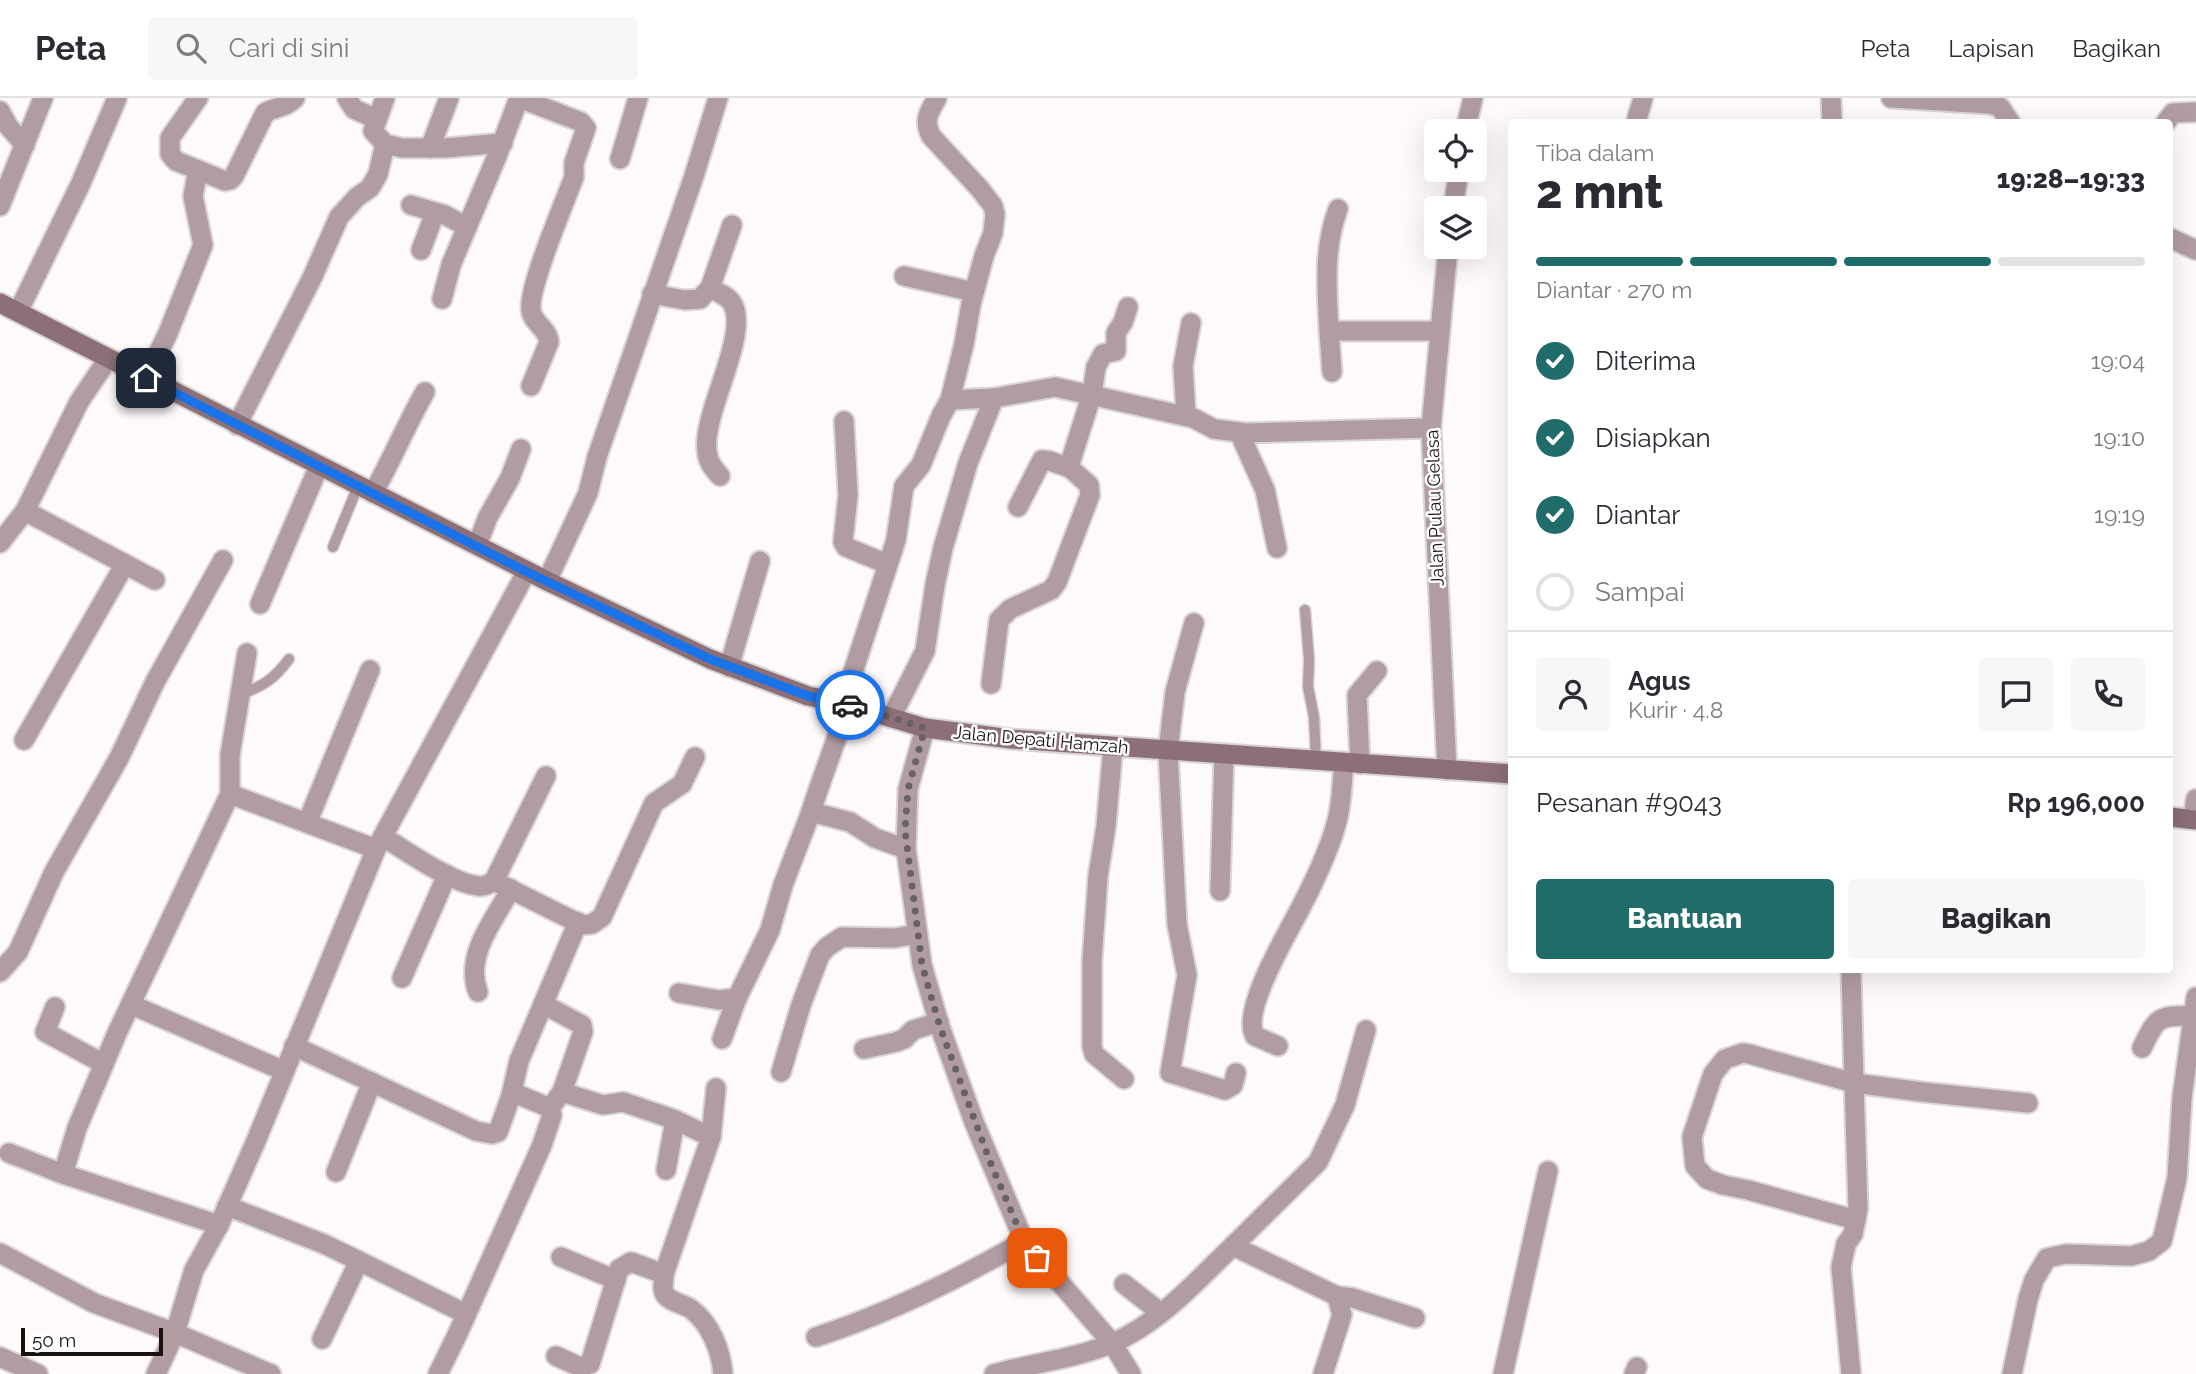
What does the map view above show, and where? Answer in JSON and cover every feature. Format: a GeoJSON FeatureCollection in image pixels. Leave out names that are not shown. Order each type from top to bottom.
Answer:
{"type":"FeatureCollection","features":[{"type":"Feature","properties":{"kind":"main road","name":"Jalan Depati Hamzah"},"geometry":{"type":"LineString","coordinates":[[9,308],[527,572],[729,667],[808,696],[925,728],[1011,739],[1508,774]]}},
{"type":"Feature","properties":{"kind":"main road"},"geometry":{"type":"LineString","coordinates":[[2173,817],[2194,819]]}},
{"type":"Feature","properties":{"kind":"street"},"geometry":{"type":"LineString","coordinates":[[0,206],[43,98]]}},
{"type":"Feature","properties":{"kind":"street"},"geometry":{"type":"LineString","coordinates":[[9,308],[81,183],[117,98]]}},
{"type":"Feature","properties":{"kind":"street"},"geometry":{"type":"LineString","coordinates":[[198,98],[170,138],[170,154],[176,161],[225,181],[230,180],[265,113],[284,106],[295,98]]}},
{"type":"Feature","properties":{"kind":"street"},"geometry":{"type":"LineString","coordinates":[[347,98],[354,109],[376,119]]}},
{"type":"Feature","properties":{"kind":"street"},"geometry":{"type":"LineString","coordinates":[[385,98],[373,131],[385,144],[402,148],[430,148],[503,143]]}},
{"type":"Feature","properties":{"kind":"street"},"geometry":{"type":"LineString","coordinates":[[430,148],[449,98]]}},
{"type":"Feature","properties":{"kind":"street"},"geometry":{"type":"LineString","coordinates":[[442,299],[452,265],[519,98],[580,122],[586,128],[574,163],[574,177],[540,268],[530,307],[532,317],[549,335],[549,342],[531,386]]}},
{"type":"Feature","properties":{"kind":"street"},"geometry":{"type":"LineString","coordinates":[[621,159],[638,98]]}},
{"type":"Feature","properties":{"kind":"street"},"geometry":{"type":"LineString","coordinates":[[551,583],[588,493],[597,457],[718,98]]}},
{"type":"Feature","properties":{"kind":"street"},"geometry":{"type":"LineString","coordinates":[[722,1039],[737,998],[770,930],[819,783],[834,750],[845,704],[895,540],[904,486],[921,465],[950,400],[974,292],[993,233],[993,206],[931,136],[926,126],[937,98]]}},
{"type":"Feature","properties":{"kind":"street"},"geometry":{"type":"LineString","coordinates":[[1468,119],[1473,98]]}},
{"type":"Feature","properties":{"kind":"street"},"geometry":{"type":"LineString","coordinates":[[1637,119],[1643,98]]}},
{"type":"Feature","properties":{"kind":"street"},"geometry":{"type":"LineString","coordinates":[[1831,98],[1832,119]]}},
{"type":"Feature","properties":{"kind":"street"},"geometry":{"type":"LineString","coordinates":[[1891,98],[1990,104],[2000,107],[2008,119]]}},
{"type":"Feature","properties":{"kind":"street"},"geometry":{"type":"LineString","coordinates":[[0,111],[8,126],[25,145]]}},
{"type":"Feature","properties":{"kind":"street"},"geometry":{"type":"LineString","coordinates":[[2168,119],[2173,113],[2196,112]]}},
{"type":"Feature","properties":{"kind":"street"},"geometry":{"type":"LineString","coordinates":[[237,425],[312,278],[339,217],[357,197],[370,188],[378,174],[385,144]]}},
{"type":"Feature","properties":{"kind":"street"},"geometry":{"type":"LineString","coordinates":[[146,378],[168,333],[203,244],[193,196],[198,170]]}},
{"type":"Feature","properties":{"kind":"street"},"geometry":{"type":"LineString","coordinates":[[411,205],[435,212],[467,227]]}},
{"type":"Feature","properties":{"kind":"street"},"geometry":{"type":"LineString","coordinates":[[1332,372],[1327,256],[1329,236],[1338,209]]}},
{"type":"Feature","properties":{"kind":"street"},"geometry":{"type":"LineString","coordinates":[[421,250],[435,212]]}},
{"type":"Feature","properties":{"kind":"street"},"geometry":{"type":"LineString","coordinates":[[652,294],[685,300],[700,299],[710,288],[732,225]]}},
{"type":"Feature","properties":{"kind":"street"},"geometry":{"type":"LineString","coordinates":[[2173,239],[2196,250]]}},
{"type":"Feature","properties":{"kind":"street","name":"Jalan Pulau Gelasa"},"geometry":{"type":"LineString","coordinates":[[1447,259],[1431,428],[1447,769]]}},
{"type":"Feature","properties":{"kind":"street"},"geometry":{"type":"LineString","coordinates":[[904,276],[974,292]]}},
{"type":"Feature","properties":{"kind":"street"},"geometry":{"type":"LineString","coordinates":[[710,288],[730,299],[737,316],[733,342],[717,394],[706,444],[710,464],[720,476]]}},
{"type":"Feature","properties":{"kind":"street"},"geometry":{"type":"LineString","coordinates":[[1070,468],[1100,357],[1116,351],[1116,333],[1128,307]]}},
{"type":"Feature","properties":{"kind":"street"},"geometry":{"type":"LineString","coordinates":[[1186,416],[1183,366],[1191,323]]}},
{"type":"Feature","properties":{"kind":"street"},"geometry":{"type":"LineString","coordinates":[[1329,331],[1439,331]]}},
{"type":"Feature","properties":{"kind":"street"},"geometry":{"type":"LineString","coordinates":[[0,543],[25,510],[79,402],[108,359]]}},
{"type":"Feature","properties":{"kind":"street"},"geometry":{"type":"LineString","coordinates":[[950,400],[994,398],[1055,387],[1186,416],[1214,429],[1239,432],[1431,428]]}},
{"type":"Feature","properties":{"kind":"street"},"geometry":{"type":"LineString","coordinates":[[366,489],[396,454],[425,392]]}},
{"type":"Feature","properties":{"kind":"street"},"geometry":{"type":"LineString","coordinates":[[891,718],[925,651],[943,548],[968,463],[994,398]]}},
{"type":"Feature","properties":{"kind":"street"},"geometry":{"type":"LineString","coordinates":[[844,421],[848,495],[843,542],[846,547],[887,564]]}},
{"type":"Feature","properties":{"kind":"street"},"geometry":{"type":"LineString","coordinates":[[1239,432],[1265,490],[1277,548]]}},
{"type":"Feature","properties":{"kind":"street"},"geometry":{"type":"LineString","coordinates":[[477,545],[488,517],[516,466],[521,449]]}},
{"type":"Feature","properties":{"kind":"street"},"geometry":{"type":"LineString","coordinates":[[990,684],[999,620],[1010,608],[1051,590],[1057,582],[1090,495],[1089,485],[1070,468],[1042,460],[1018,507]]}},
{"type":"Feature","properties":{"kind":"street"},"geometry":{"type":"LineString","coordinates":[[260,604],[319,466]]}},
{"type":"Feature","properties":{"kind":"street"},"geometry":{"type":"LineString","coordinates":[[25,510],[155,580]]}},
{"type":"Feature","properties":{"kind":"street"},"geometry":{"type":"LineString","coordinates":[[0,972],[18,952],[54,872],[119,758],[155,682],[223,560]]}},
{"type":"Feature","properties":{"kind":"street"},"geometry":{"type":"LineString","coordinates":[[729,667],[760,561]]}},
{"type":"Feature","properties":{"kind":"street"},"geometry":{"type":"LineString","coordinates":[[24,740],[125,564]]}},
{"type":"Feature","properties":{"kind":"street"},"geometry":{"type":"LineString","coordinates":[[156,1374],[175,1332],[194,1270],[219,1225],[379,843],[527,572]]}},
{"type":"Feature","properties":{"kind":"street"},"geometry":{"type":"LineString","coordinates":[[1194,624],[1175,692],[1168,751],[1177,924],[1187,975],[1170,1073],[1225,1090],[1233,1085],[1237,1073]]}},
{"type":"Feature","properties":{"kind":"street"},"geometry":{"type":"LineString","coordinates":[[63,1174],[77,1128],[104,1064],[230,794],[230,755],[247,653]]}},
{"type":"Feature","properties":{"kind":"street"},"geometry":{"type":"LineString","coordinates":[[307,823],[370,670]]}},
{"type":"Feature","properties":{"kind":"street"},"geometry":{"type":"LineString","coordinates":[[1278,1046],[1255,1036],[1251,1026],[1267,973],[1301,907],[1338,817],[1352,763],[1357,695],[1377,671]]}},
{"type":"Feature","properties":{"kind":"street"},"geometry":{"type":"LineString","coordinates":[[925,728],[908,789],[906,849],[922,965],[939,1022],[984,1147],[1024,1241],[1112,1343],[1131,1374]]}},
{"type":"Feature","properties":{"kind":"street"},"geometry":{"type":"LineString","coordinates":[[1113,747],[1091,961],[1091,1046],[1094,1055],[1124,1079]]}},
{"type":"Feature","properties":{"kind":"street"},"geometry":{"type":"LineString","coordinates":[[1220,891],[1224,754]]}},
{"type":"Feature","properties":{"kind":"street"},"geometry":{"type":"LineString","coordinates":[[230,794],[307,823],[379,843],[458,881],[479,886],[502,885],[578,922],[593,924],[602,917],[654,803],[682,784],[695,757]]}},
{"type":"Feature","properties":{"kind":"street"},"geometry":{"type":"LineString","coordinates":[[478,992],[473,967],[478,950],[546,776]]}},
{"type":"Feature","properties":{"kind":"street"},"geometry":{"type":"LineString","coordinates":[[2194,819],[2196,799]]}},
{"type":"Feature","properties":{"kind":"street"},"geometry":{"type":"LineString","coordinates":[[811,812],[850,822],[875,838],[906,849]]}},
{"type":"Feature","properties":{"kind":"street"},"geometry":{"type":"LineString","coordinates":[[402,978],[447,874]]}},
{"type":"Feature","properties":{"kind":"street"},"geometry":{"type":"LineString","coordinates":[[294,1046],[476,1131],[492,1134],[498,1132],[519,1061],[578,922]]}},
{"type":"Feature","properties":{"kind":"street"},"geometry":{"type":"LineString","coordinates":[[780,1072],[801,1005],[820,956],[827,947],[842,937],[895,938],[917,934]]}},
{"type":"Feature","properties":{"kind":"street"},"geometry":{"type":"LineString","coordinates":[[1851,1374],[1841,1267],[1846,1244],[1853,1234],[1858,1208],[1852,973]]}},
{"type":"Feature","properties":{"kind":"street"},"geometry":{"type":"LineString","coordinates":[[679,993],[719,1000],[737,998]]}},
{"type":"Feature","properties":{"kind":"street"},"geometry":{"type":"LineString","coordinates":[[438,1374],[542,1145],[583,1028],[543,1004]]}},
{"type":"Feature","properties":{"kind":"street"},"geometry":{"type":"LineString","coordinates":[[132,1005],[284,1071]]}},
{"type":"Feature","properties":{"kind":"street"},"geometry":{"type":"LineString","coordinates":[[2012,1374],[2028,1299],[2034,1280],[2047,1258],[2066,1254],[2131,1256],[2149,1251],[2162,1241],[2177,1178],[2189,1099],[2195,1006],[2154,1023],[2142,1048]]}},
{"type":"Feature","properties":{"kind":"street"},"geometry":{"type":"LineString","coordinates":[[55,1007],[45,1032],[104,1064]]}},
{"type":"Feature","properties":{"kind":"street"},"geometry":{"type":"LineString","coordinates":[[864,1049],[896,1042],[904,1039],[913,1030],[939,1022]]}},
{"type":"Feature","properties":{"kind":"street"},"geometry":{"type":"LineString","coordinates":[[993,1374],[1112,1343],[1181,1299],[1318,1162],[1345,1105],[1366,1030]]}},
{"type":"Feature","properties":{"kind":"street"},"geometry":{"type":"LineString","coordinates":[[1856,1220],[1723,1185],[1707,1178],[1695,1166],[1692,1136],[1713,1074],[1725,1059],[1743,1053],[1854,1083],[2028,1102]]}},
{"type":"Feature","properties":{"kind":"street"},"geometry":{"type":"LineString","coordinates":[[336,1172],[372,1082]]}},
{"type":"Feature","properties":{"kind":"street"},"geometry":{"type":"LineString","coordinates":[[716,1087],[711,1137],[664,1275],[663,1291],[666,1296],[690,1308],[704,1322],[722,1360],[723,1374]]}},
{"type":"Feature","properties":{"kind":"street"},"geometry":{"type":"LineString","coordinates":[[512,1092],[603,1105],[623,1102],[675,1120],[711,1137]]}},
{"type":"Feature","properties":{"kind":"street"},"geometry":{"type":"LineString","coordinates":[[666,1170],[675,1120]]}},
{"type":"Feature","properties":{"kind":"street"},"geometry":{"type":"LineString","coordinates":[[9,1153],[63,1174],[219,1225]]}},
{"type":"Feature","properties":{"kind":"street"},"geometry":{"type":"LineString","coordinates":[[1503,1374],[1548,1171]]}},
{"type":"Feature","properties":{"kind":"street"},"geometry":{"type":"LineString","coordinates":[[227,1206],[324,1244],[466,1314]]}},
{"type":"Feature","properties":{"kind":"street"},"geometry":{"type":"LineString","coordinates":[[816,1337],[904,1304],[1024,1241]]}},
{"type":"Feature","properties":{"kind":"street"},"geometry":{"type":"LineString","coordinates":[[1233,1246],[1337,1296],[1353,1298],[1415,1318]]}},
{"type":"Feature","properties":{"kind":"street"},"geometry":{"type":"LineString","coordinates":[[0,1253],[94,1303],[175,1332],[271,1374]]}},
{"type":"Feature","properties":{"kind":"street"},"geometry":{"type":"LineString","coordinates":[[561,1258],[615,1280]]}},
{"type":"Feature","properties":{"kind":"street"},"geometry":{"type":"LineString","coordinates":[[322,1339],[359,1261]]}},
{"type":"Feature","properties":{"kind":"street"},"geometry":{"type":"LineString","coordinates":[[556,1356],[580,1367],[590,1364],[619,1269],[631,1262],[664,1275]]}},
{"type":"Feature","properties":{"kind":"street"},"geometry":{"type":"LineString","coordinates":[[1124,1284],[1161,1313]]}},
{"type":"Feature","properties":{"kind":"street"},"geometry":{"type":"LineString","coordinates":[[1322,1374],[1342,1315],[1337,1296]]}},
{"type":"Feature","properties":{"kind":"street"},"geometry":{"type":"LineString","coordinates":[[0,1357],[38,1374]]}},
{"type":"Feature","properties":{"kind":"lane"},"geometry":{"type":"LineString","coordinates":[[333,547],[366,489]]}},
{"type":"Feature","properties":{"kind":"lane"},"geometry":{"type":"LineString","coordinates":[[1305,610],[1308,687],[1314,717],[1316,761]]}},
{"type":"Feature","properties":{"kind":"lane"},"geometry":{"type":"LineString","coordinates":[[240,694],[258,689],[272,681],[289,659]]}},
{"type":"Feature","properties":{"kind":"way so far"},"geometry":{"type":"LineString","coordinates":[[850,705],[925,728],[908,789],[905,830],[922,965],[940,1027],[974,1122],[1024,1241],[1037,1258]]}},
{"type":"Feature","properties":{"kind":"route"},"geometry":{"type":"LineString","coordinates":[[146,378],[527,572],[710,659],[808,696],[850,705]]}}]}
